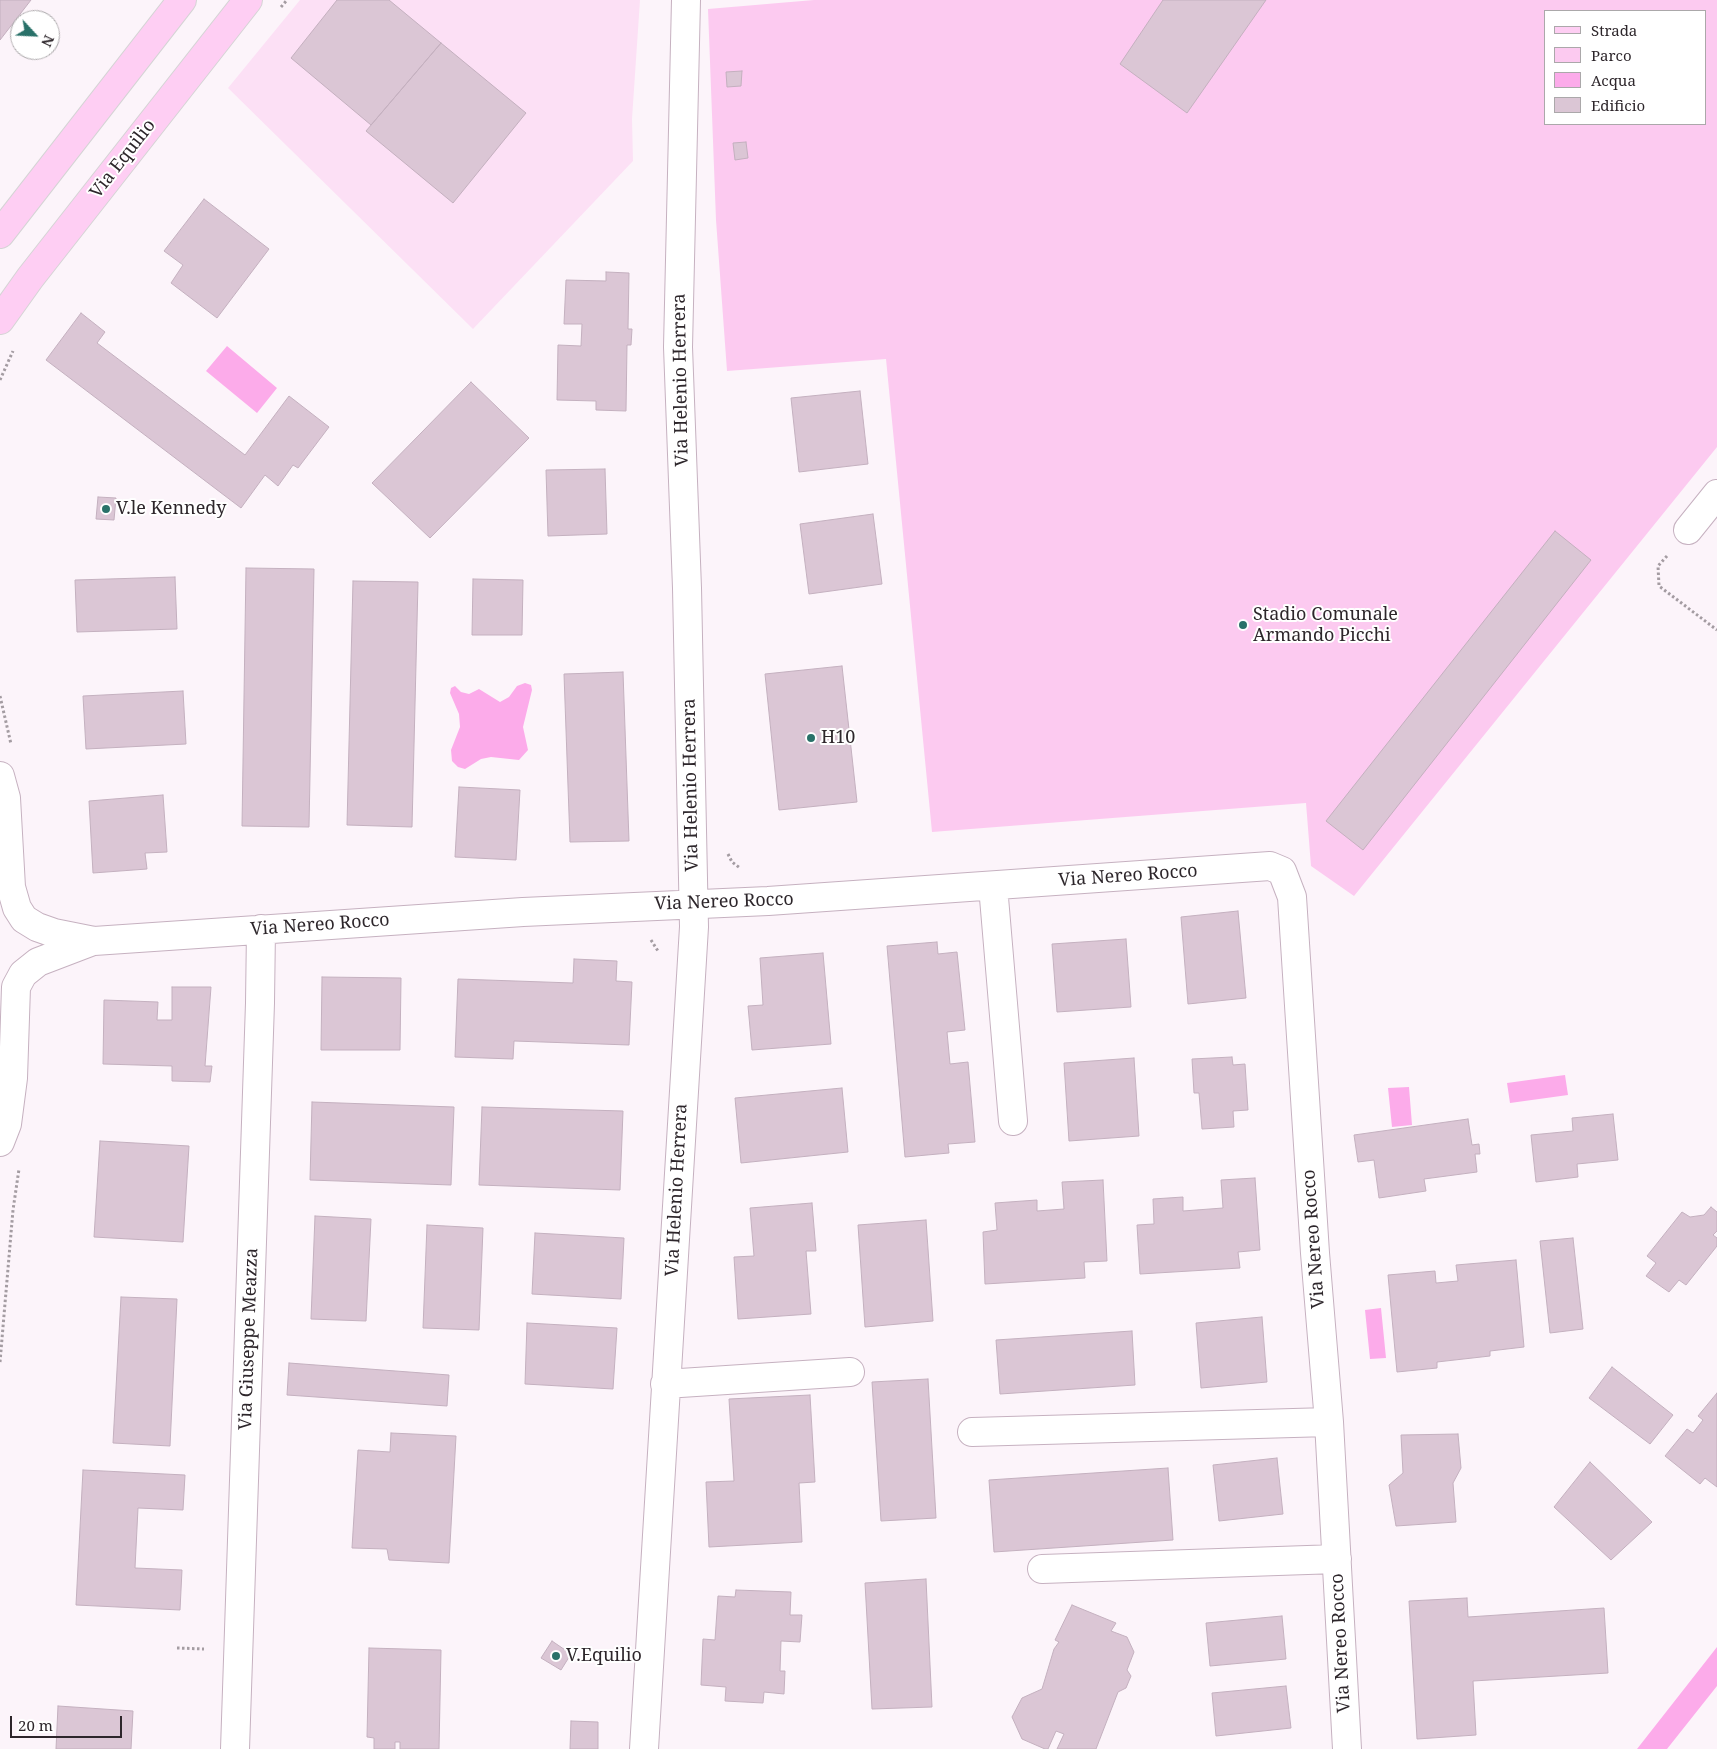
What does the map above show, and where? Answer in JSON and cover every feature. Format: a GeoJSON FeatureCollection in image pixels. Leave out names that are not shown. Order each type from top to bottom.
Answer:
{"type":"FeatureCollection","features":[{"type":"Feature","properties":{"kind":"main road"},"geometry":{"type":"LineString","coordinates":[[0,234],[182,0]]}},
{"type":"Feature","properties":{"kind":"main road","name":"Via Equilio"},"geometry":{"type":"LineString","coordinates":[[0,320],[36,270],[248,0]]}},
{"type":"Feature","properties":{"kind":"street","name":"Via Helenio Herrera"},"geometry":{"type":"LineString","coordinates":[[644,1749],[694,926],[687,588],[678,347],[686,0]]}},
{"type":"Feature","properties":{"kind":"street"},"geometry":{"type":"LineString","coordinates":[[1688,530],[1717,494]]}},
{"type":"Feature","properties":{"kind":"street","name":"Via Nereo Rocco"},"geometry":{"type":"LineString","coordinates":[[0,776],[6,798],[11,887],[17,908],[24,919],[37,927],[54,933],[94,941]]}},
{"type":"Feature","properties":{"kind":"street","name":"Via Nereo Rocco"},"geometry":{"type":"LineString","coordinates":[[0,1142],[7,1124],[13,1078],[16,987],[23,974],[38,962],[54,954],[94,941],[693,902],[768,901],[1270,866],[1282,872],[1292,897],[1315,1253],[1329,1422],[1347,1749]]}},
{"type":"Feature","properties":{"kind":"street"},"geometry":{"type":"LineString","coordinates":[[993,886],[1012,1121]]}},
{"type":"Feature","properties":{"kind":"street","name":"Via Giuseppe Meazza"},"geometry":{"type":"LineString","coordinates":[[235,1749],[261,929]]}},
{"type":"Feature","properties":{"kind":"street"},"geometry":{"type":"LineString","coordinates":[[665,1384],[850,1372]]}},
{"type":"Feature","properties":{"kind":"street"},"geometry":{"type":"LineString","coordinates":[[972,1432],[1329,1422]]}},
{"type":"Feature","properties":{"kind":"street"},"geometry":{"type":"LineString","coordinates":[[1042,1569],[1337,1559]]}},
{"type":"Feature","properties":{"kind":"path"},"geometry":{"type":"LineString","coordinates":[[1688,530],[1658,566],[1659,586],[1717,630]]}},
{"type":"Feature","properties":{"kind":"path"},"geometry":{"type":"LineString","coordinates":[[723,847],[732,862],[745,871]]}},
{"type":"Feature","properties":{"kind":"path"},"geometry":{"type":"LineString","coordinates":[[177,1648],[210,1649]]}},
{"type":"Feature","properties":{"kind":"shaded area"},"geometry":{"type":"Polygon","coordinates":[[[300,0],[640,0],[632,119],[633,161],[473,329],[228,88],[300,0]]]}},
{"type":"Feature","properties":{"kind":"green space","name":"Stadio Comunale Armando Picchi"},"geometry":{"type":"Polygon","coordinates":[[[814,0],[1717,0],[1717,447],[1354,896],[1311,866],[1306,803],[932,832],[886,359],[727,371],[716,220],[708,9],[814,0]]]}},
{"type":"Feature","properties":{"kind":"water"},"geometry":{"type":"Polygon","coordinates":[[[227,346],[277,388],[257,413],[206,371],[227,346]]]}},
{"type":"Feature","properties":{"kind":"water"},"geometry":{"type":"Polygon","coordinates":[[[525,683],[531,685],[532,690],[523,727],[528,750],[519,760],[491,757],[481,759],[465,769],[458,767],[452,761],[451,750],[460,727],[459,714],[450,693],[451,688],[455,686],[461,692],[469,694],[479,689],[500,702],[509,697],[517,686],[525,683]]]}},
{"type":"Feature","properties":{"kind":"water"},"geometry":{"type":"Polygon","coordinates":[[[1565,1075],[1568,1095],[1510,1103],[1507,1083],[1565,1075]]]}},
{"type":"Feature","properties":{"kind":"water"},"geometry":{"type":"Polygon","coordinates":[[[1409,1087],[1412,1125],[1392,1127],[1388,1088],[1409,1087]]]}},
{"type":"Feature","properties":{"kind":"water"},"geometry":{"type":"Polygon","coordinates":[[[1381,1308],[1386,1358],[1370,1359],[1365,1310],[1381,1308]]]}},
{"type":"Feature","properties":{"kind":"water"},"geometry":{"type":"Polygon","coordinates":[[[1717,1647],[1717,1686],[1667,1749],[1637,1749],[1717,1647]]]}},
{"type":"Feature","properties":{"kind":"building"},"geometry":{"type":"Polygon","coordinates":[[[0,0],[31,0],[23,10],[10,10],[10,27],[0,40],[0,0]]]}},
{"type":"Feature","properties":{"kind":"building"},"geometry":{"type":"Polygon","coordinates":[[[337,0],[389,0],[441,43],[371,125],[291,58],[337,0]]]}},
{"type":"Feature","properties":{"kind":"building"},"geometry":{"type":"Polygon","coordinates":[[[1163,0],[1266,0],[1187,113],[1120,64],[1163,0]]]}},
{"type":"Feature","properties":{"kind":"building"},"geometry":{"type":"Polygon","coordinates":[[[441,43],[526,113],[453,203],[366,131],[441,43]]]}},
{"type":"Feature","properties":{"kind":"building"},"geometry":{"type":"Polygon","coordinates":[[[742,71],[741,86],[727,87],[726,72],[742,71]]]}},
{"type":"Feature","properties":{"kind":"building"},"geometry":{"type":"Polygon","coordinates":[[[746,142],[748,158],[735,160],[733,143],[746,142]]]}},
{"type":"Feature","properties":{"kind":"building"},"geometry":{"type":"Polygon","coordinates":[[[204,199],[269,249],[217,318],[171,283],[183,265],[164,251],[204,199]]]}},
{"type":"Feature","properties":{"kind":"building"},"geometry":{"type":"Polygon","coordinates":[[[606,272],[629,273],[628,329],[632,329],[631,345],[627,345],[626,411],[596,410],[596,401],[557,400],[558,345],[581,346],[582,324],[564,324],[566,280],[606,281],[606,272]]]}},
{"type":"Feature","properties":{"kind":"building"},"geometry":{"type":"Polygon","coordinates":[[[81,313],[105,332],[97,343],[245,455],[289,396],[329,427],[298,468],[293,465],[278,486],[265,475],[241,508],[46,360],[81,313]]]}},
{"type":"Feature","properties":{"kind":"building"},"geometry":{"type":"Polygon","coordinates":[[[471,382],[529,438],[430,538],[372,483],[471,382]]]}},
{"type":"Feature","properties":{"kind":"building"},"geometry":{"type":"Polygon","coordinates":[[[860,391],[868,464],[799,472],[791,398],[860,391]]]}},
{"type":"Feature","properties":{"kind":"building"},"geometry":{"type":"Polygon","coordinates":[[[605,469],[607,534],[548,536],[546,470],[605,469]]]}},
{"type":"Feature","properties":{"kind":"building","name":"V.le Kennedy"},"geometry":{"type":"Polygon","coordinates":[[[98,497],[116,498],[114,520],[96,519],[98,497]]]}},
{"type":"Feature","properties":{"kind":"building"},"geometry":{"type":"Polygon","coordinates":[[[873,514],[882,584],[809,594],[800,524],[873,514]]]}},
{"type":"Feature","properties":{"kind":"building"},"geometry":{"type":"Polygon","coordinates":[[[1555,531],[1591,560],[1363,850],[1326,821],[1555,531]]]}},
{"type":"Feature","properties":{"kind":"building"},"geometry":{"type":"Polygon","coordinates":[[[246,568],[314,569],[309,827],[242,826],[246,568]]]}},
{"type":"Feature","properties":{"kind":"building"},"geometry":{"type":"Polygon","coordinates":[[[175,577],[177,629],[77,632],[75,580],[175,577]]]}},
{"type":"Feature","properties":{"kind":"building"},"geometry":{"type":"Polygon","coordinates":[[[473,579],[523,580],[522,635],[472,635],[473,579]]]}},
{"type":"Feature","properties":{"kind":"building"},"geometry":{"type":"Polygon","coordinates":[[[353,581],[418,582],[412,827],[347,825],[353,581]]]}},
{"type":"Feature","properties":{"kind":"building","name":"H10"},"geometry":{"type":"Polygon","coordinates":[[[842,666],[857,802],[779,810],[765,674],[842,666]]]}},
{"type":"Feature","properties":{"kind":"building"},"geometry":{"type":"Polygon","coordinates":[[[623,672],[629,841],[570,842],[564,674],[623,672]]]}},
{"type":"Feature","properties":{"kind":"building"},"geometry":{"type":"Polygon","coordinates":[[[183,691],[186,744],[86,749],[83,696],[183,691]]]}},
{"type":"Feature","properties":{"kind":"building"},"geometry":{"type":"Polygon","coordinates":[[[459,787],[520,790],[516,860],[455,857],[459,787]]]}},
{"type":"Feature","properties":{"kind":"building"},"geometry":{"type":"Polygon","coordinates":[[[163,795],[167,852],[145,853],[147,869],[93,873],[89,801],[163,795]]]}},
{"type":"Feature","properties":{"kind":"building"},"geometry":{"type":"Polygon","coordinates":[[[1238,911],[1246,998],[1188,1004],[1181,917],[1238,911]]]}},
{"type":"Feature","properties":{"kind":"building"},"geometry":{"type":"Polygon","coordinates":[[[1126,939],[1131,1007],[1057,1012],[1052,944],[1126,939]]]}},
{"type":"Feature","properties":{"kind":"building"},"geometry":{"type":"Polygon","coordinates":[[[937,942],[938,954],[957,952],[965,1030],[947,1032],[950,1064],[968,1062],[975,1142],[948,1144],[949,1153],[905,1157],[887,946],[937,942]]]}},
{"type":"Feature","properties":{"kind":"building"},"geometry":{"type":"Polygon","coordinates":[[[823,953],[831,1044],[752,1050],[748,1006],[763,1005],[760,958],[823,953]]]}},
{"type":"Feature","properties":{"kind":"building"},"geometry":{"type":"Polygon","coordinates":[[[574,959],[617,961],[616,981],[632,982],[629,1045],[514,1041],[513,1059],[455,1057],[458,979],[573,983],[574,959]]]}},
{"type":"Feature","properties":{"kind":"building"},"geometry":{"type":"Polygon","coordinates":[[[322,977],[401,978],[400,1050],[321,1050],[322,977]]]}},
{"type":"Feature","properties":{"kind":"building"},"geometry":{"type":"Polygon","coordinates":[[[172,987],[211,987],[205,1066],[212,1066],[210,1082],[172,1081],[172,1066],[103,1064],[104,1000],[158,1002],[157,1020],[172,1020],[172,987]]]}},
{"type":"Feature","properties":{"kind":"building"},"geometry":{"type":"Polygon","coordinates":[[[1232,1057],[1233,1065],[1245,1064],[1248,1110],[1233,1111],[1234,1127],[1202,1129],[1199,1093],[1194,1093],[1192,1059],[1232,1057]]]}},
{"type":"Feature","properties":{"kind":"building"},"geometry":{"type":"Polygon","coordinates":[[[1134,1058],[1139,1136],[1069,1141],[1064,1063],[1134,1058]]]}},
{"type":"Feature","properties":{"kind":"building"},"geometry":{"type":"Polygon","coordinates":[[[842,1088],[848,1152],[741,1163],[735,1098],[842,1088]]]}},
{"type":"Feature","properties":{"kind":"building"},"geometry":{"type":"Polygon","coordinates":[[[312,1102],[454,1107],[451,1185],[310,1180],[312,1102]]]}},
{"type":"Feature","properties":{"kind":"building"},"geometry":{"type":"Polygon","coordinates":[[[482,1107],[623,1111],[620,1190],[479,1185],[482,1107]]]}},
{"type":"Feature","properties":{"kind":"building"},"geometry":{"type":"Polygon","coordinates":[[[1613,1114],[1618,1160],[1577,1164],[1578,1177],[1536,1182],[1531,1135],[1573,1131],[1572,1118],[1613,1114]]]}},
{"type":"Feature","properties":{"kind":"building"},"geometry":{"type":"Polygon","coordinates":[[[1468,1119],[1472,1145],[1479,1144],[1480,1154],[1475,1154],[1477,1172],[1424,1179],[1426,1191],[1379,1198],[1374,1160],[1358,1162],[1354,1135],[1468,1119]]]}},
{"type":"Feature","properties":{"kind":"building"},"geometry":{"type":"Polygon","coordinates":[[[100,1141],[189,1146],[183,1242],[94,1237],[100,1141]]]}},
{"type":"Feature","properties":{"kind":"building"},"geometry":{"type":"Polygon","coordinates":[[[1255,1178],[1260,1250],[1238,1252],[1240,1268],[1140,1274],[1137,1225],[1154,1224],[1153,1199],[1183,1197],[1183,1211],[1223,1208],[1221,1180],[1255,1178]]]}},
{"type":"Feature","properties":{"kind":"building"},"geometry":{"type":"Polygon","coordinates":[[[1103,1180],[1107,1261],[1084,1262],[1085,1278],[985,1284],[983,1232],[997,1230],[995,1203],[1037,1200],[1037,1211],[1064,1209],[1062,1182],[1103,1180]]]}},
{"type":"Feature","properties":{"kind":"building"},"geometry":{"type":"Polygon","coordinates":[[[812,1203],[816,1251],[806,1251],[811,1314],[738,1319],[734,1257],[754,1256],[750,1208],[812,1203]]]}},
{"type":"Feature","properties":{"kind":"building"},"geometry":{"type":"Polygon","coordinates":[[[1711,1207],[1717,1212],[1717,1231],[1713,1235],[1717,1238],[1717,1246],[1686,1285],[1679,1280],[1669,1292],[1646,1276],[1656,1263],[1647,1256],[1682,1212],[1690,1217],[1704,1215],[1711,1207]]]}},
{"type":"Feature","properties":{"kind":"building"},"geometry":{"type":"Polygon","coordinates":[[[315,1216],[371,1219],[366,1321],[311,1319],[315,1216]]]}},
{"type":"Feature","properties":{"kind":"building"},"geometry":{"type":"Polygon","coordinates":[[[926,1220],[933,1321],[865,1327],[858,1225],[926,1220]]]}},
{"type":"Feature","properties":{"kind":"building"},"geometry":{"type":"Polygon","coordinates":[[[427,1225],[483,1228],[479,1330],[423,1328],[427,1225]]]}},
{"type":"Feature","properties":{"kind":"building"},"geometry":{"type":"Polygon","coordinates":[[[535,1233],[624,1238],[621,1299],[532,1294],[535,1233]]]}},
{"type":"Feature","properties":{"kind":"building"},"geometry":{"type":"Polygon","coordinates":[[[1573,1238],[1583,1329],[1550,1333],[1540,1241],[1573,1238]]]}},
{"type":"Feature","properties":{"kind":"building"},"geometry":{"type":"Polygon","coordinates":[[[1516,1260],[1524,1347],[1490,1351],[1490,1356],[1437,1362],[1437,1368],[1397,1372],[1388,1275],[1435,1271],[1436,1283],[1458,1281],[1456,1265],[1516,1260]]]}},
{"type":"Feature","properties":{"kind":"building"},"geometry":{"type":"Polygon","coordinates":[[[121,1297],[177,1299],[170,1446],[113,1443],[121,1297]]]}},
{"type":"Feature","properties":{"kind":"building"},"geometry":{"type":"Polygon","coordinates":[[[1262,1317],[1267,1382],[1201,1388],[1196,1323],[1262,1317]]]}},
{"type":"Feature","properties":{"kind":"building"},"geometry":{"type":"Polygon","coordinates":[[[527,1323],[617,1328],[613,1389],[525,1384],[527,1323]]]}},
{"type":"Feature","properties":{"kind":"building"},"geometry":{"type":"Polygon","coordinates":[[[1132,1331],[1135,1385],[1000,1394],[996,1340],[1132,1331]]]}},
{"type":"Feature","properties":{"kind":"building"},"geometry":{"type":"Polygon","coordinates":[[[289,1363],[449,1375],[447,1406],[287,1395],[289,1363]]]}},
{"type":"Feature","properties":{"kind":"building"},"geometry":{"type":"Polygon","coordinates":[[[1612,1367],[1673,1415],[1650,1444],[1589,1398],[1612,1367]]]}},
{"type":"Feature","properties":{"kind":"building"},"geometry":{"type":"Polygon","coordinates":[[[928,1379],[936,1518],[881,1521],[872,1382],[928,1379]]]}},
{"type":"Feature","properties":{"kind":"building"},"geometry":{"type":"Polygon","coordinates":[[[1717,1393],[1717,1487],[1705,1478],[1700,1484],[1665,1456],[1687,1429],[1693,1433],[1703,1420],[1698,1416],[1717,1393]]]}},
{"type":"Feature","properties":{"kind":"building"},"geometry":{"type":"Polygon","coordinates":[[[810,1395],[815,1482],[799,1483],[802,1542],[709,1547],[706,1482],[734,1481],[729,1399],[810,1395]]]}},
{"type":"Feature","properties":{"kind":"building"},"geometry":{"type":"Polygon","coordinates":[[[391,1433],[456,1436],[449,1563],[389,1560],[387,1549],[352,1548],[358,1450],[390,1452],[391,1433]]]}},
{"type":"Feature","properties":{"kind":"building"},"geometry":{"type":"Polygon","coordinates":[[[1458,1434],[1461,1468],[1453,1483],[1456,1522],[1396,1526],[1389,1485],[1403,1473],[1401,1435],[1458,1434]]]}},
{"type":"Feature","properties":{"kind":"building"},"geometry":{"type":"Polygon","coordinates":[[[1277,1458],[1283,1514],[1219,1521],[1213,1465],[1277,1458]]]}},
{"type":"Feature","properties":{"kind":"building"},"geometry":{"type":"Polygon","coordinates":[[[1590,1462],[1652,1522],[1611,1560],[1554,1507],[1590,1462]]]}},
{"type":"Feature","properties":{"kind":"building"},"geometry":{"type":"Polygon","coordinates":[[[1168,1468],[1173,1540],[994,1552],[989,1480],[1168,1468]]]}},
{"type":"Feature","properties":{"kind":"building"},"geometry":{"type":"Polygon","coordinates":[[[83,1470],[185,1475],[183,1510],[138,1508],[135,1568],[182,1570],[180,1610],[76,1605],[83,1470]]]}},
{"type":"Feature","properties":{"kind":"building"},"geometry":{"type":"Polygon","coordinates":[[[926,1579],[932,1707],[872,1709],[865,1583],[926,1579]]]}},
{"type":"Feature","properties":{"kind":"building"},"geometry":{"type":"Polygon","coordinates":[[[736,1590],[791,1592],[790,1615],[802,1615],[800,1642],[781,1641],[780,1671],[785,1671],[784,1694],[764,1692],[763,1703],[725,1701],[726,1687],[701,1685],[703,1639],[715,1640],[718,1596],[735,1597],[736,1590]]]}},
{"type":"Feature","properties":{"kind":"building"},"geometry":{"type":"Polygon","coordinates":[[[1467,1598],[1468,1617],[1604,1608],[1608,1673],[1473,1681],[1476,1735],[1417,1739],[1409,1601],[1467,1598]]]}},
{"type":"Feature","properties":{"kind":"building"},"geometry":{"type":"Polygon","coordinates":[[[1072,1605],[1116,1623],[1111,1631],[1127,1637],[1134,1652],[1127,1670],[1131,1676],[1126,1688],[1118,1692],[1096,1749],[1057,1749],[1064,1734],[1056,1731],[1048,1749],[1045,1749],[1022,1739],[1012,1717],[1022,1698],[1042,1689],[1054,1649],[1059,1642],[1055,1640],[1072,1605]]]}},
{"type":"Feature","properties":{"kind":"building"},"geometry":{"type":"Polygon","coordinates":[[[1282,1616],[1286,1659],[1210,1666],[1206,1623],[1282,1616]]]}},
{"type":"Feature","properties":{"kind":"building","name":"V.Equilio"},"geometry":{"type":"Polygon","coordinates":[[[552,1641],[571,1654],[561,1670],[541,1658],[552,1641]]]}},
{"type":"Feature","properties":{"kind":"building"},"geometry":{"type":"Polygon","coordinates":[[[369,1648],[441,1650],[439,1749],[400,1749],[400,1742],[395,1742],[395,1749],[374,1749],[374,1738],[367,1737],[369,1648]]]}},
{"type":"Feature","properties":{"kind":"building"},"geometry":{"type":"Polygon","coordinates":[[[1286,1686],[1291,1728],[1216,1736],[1212,1693],[1286,1686]]]}},
{"type":"Feature","properties":{"kind":"building"},"geometry":{"type":"Polygon","coordinates":[[[58,1706],[133,1711],[131,1749],[56,1749],[58,1706]]]}},
{"type":"Feature","properties":{"kind":"building"},"geometry":{"type":"Polygon","coordinates":[[[571,1721],[598,1722],[598,1749],[570,1749],[571,1721]]]}},
{"type":"Feature","properties":{"kind":"place","name":"V.le Kennedy"},"geometry":{"type":"Point","coordinates":[106,509]}},
{"type":"Feature","properties":{"kind":"place","name":"Stadio Comunale Armando Picchi"},"geometry":{"type":"Point","coordinates":[1243,625]}},
{"type":"Feature","properties":{"kind":"place","name":"H10"},"geometry":{"type":"Point","coordinates":[811,738]}},
{"type":"Feature","properties":{"kind":"place","name":"V.Equilio"},"geometry":{"type":"Point","coordinates":[556,1656]}}]}
